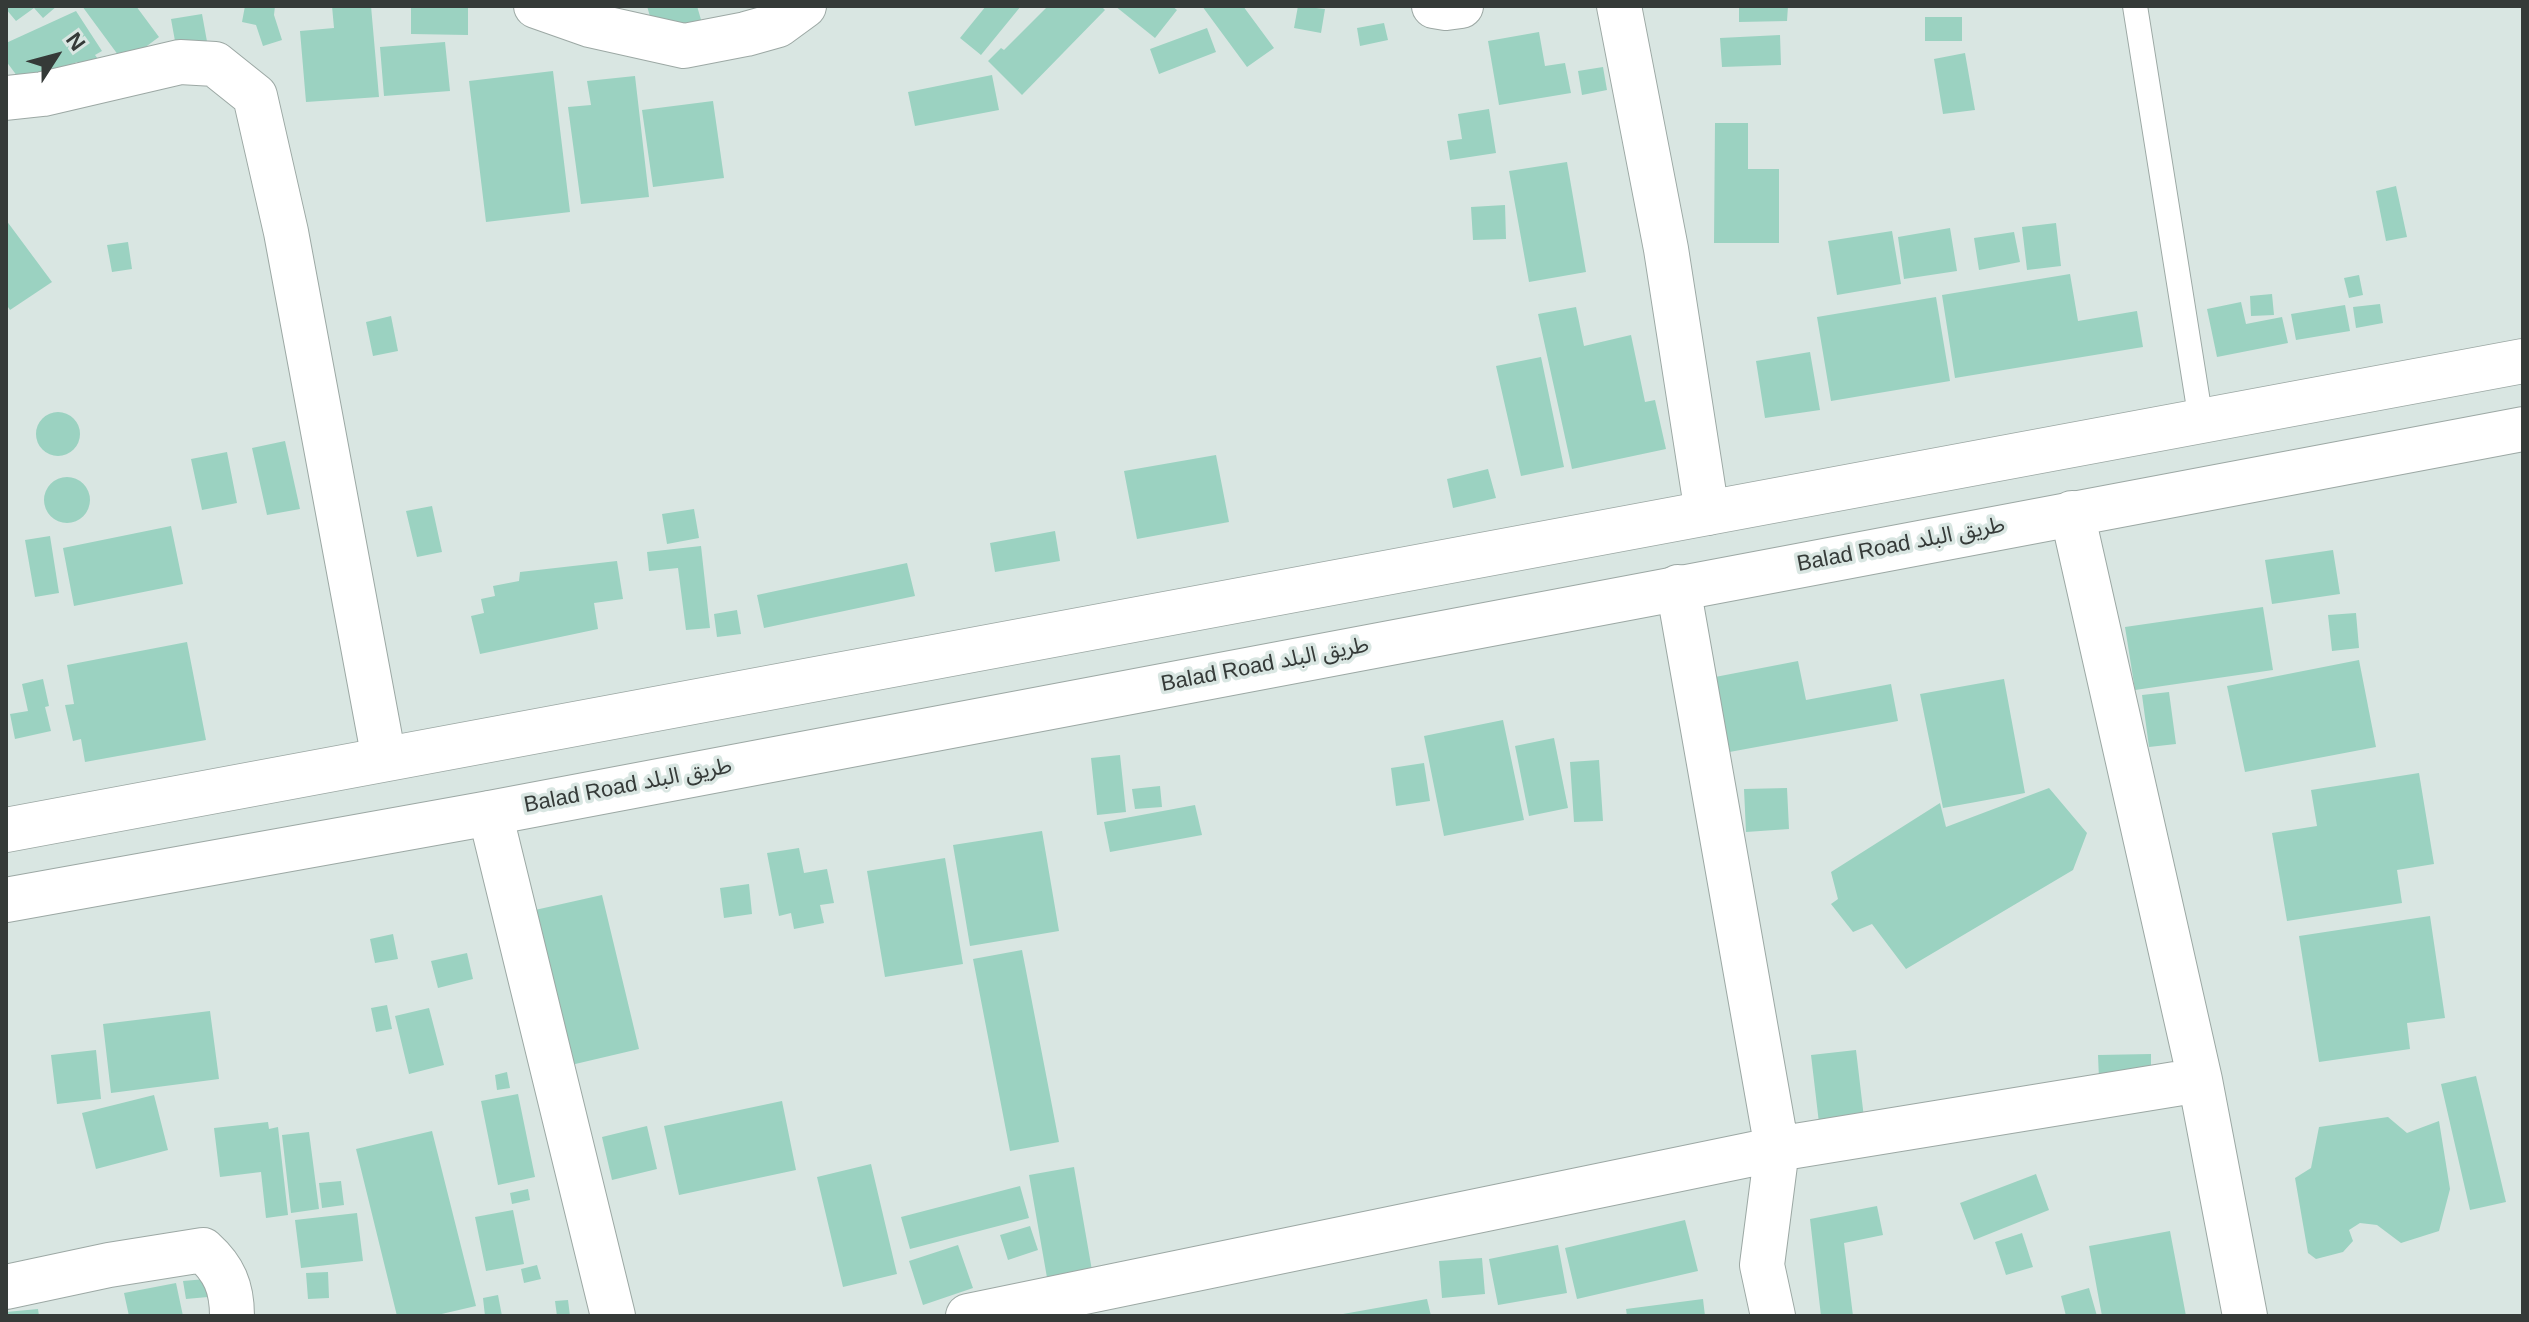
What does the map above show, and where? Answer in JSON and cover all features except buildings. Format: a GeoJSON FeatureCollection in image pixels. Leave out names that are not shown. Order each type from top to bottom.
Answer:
{"type":"FeatureCollection","features":[{"type":"Feature","properties":{"kind":"main road"},"geometry":{"type":"LineString","coordinates":[[536,6],[590,25],[684,46],[778,25],[804,6]]}},
{"type":"Feature","properties":{"kind":"main road"},"geometry":{"type":"LineString","coordinates":[[1434,6],[1461,6]]}},
{"type":"Feature","properties":{"kind":"main road"},"geometry":{"type":"LineString","coordinates":[[1620,6],[1666,249],[1707,513]]}},
{"type":"Feature","properties":{"kind":"main road"},"geometry":{"type":"LineString","coordinates":[[6,98],[43,94],[180,62],[215,64],[255,96],[286,232],[384,759]]}},
{"type":"Feature","properties":{"kind":"main road"},"geometry":{"type":"LineString","coordinates":[[6,830],[2523,361]]}},
{"type":"Feature","properties":{"kind":"main road","name":"Balad Road طريق البلد"},"geometry":{"type":"LineString","coordinates":[[6,900],[490,813],[2523,429]]}},
{"type":"Feature","properties":{"kind":"main road"},"geometry":{"type":"LineString","coordinates":[[2072,513],[2200,1080],[2245,1316]]}},
{"type":"Feature","properties":{"kind":"main road"},"geometry":{"type":"LineString","coordinates":[[1678,587],[1777,1149],[1762,1265],[1773,1316]]}},
{"type":"Feature","properties":{"kind":"main road"},"geometry":{"type":"LineString","coordinates":[[490,813],[613,1316]]}},
{"type":"Feature","properties":{"kind":"main road"},"geometry":{"type":"LineString","coordinates":[[968,1316],[1777,1149],[2200,1080]]}},
{"type":"Feature","properties":{"kind":"main road"},"geometry":{"type":"LineString","coordinates":[[6,1287],[109,1265],[203,1250],[221,1266],[232,1302],[232,1316]]}},
{"type":"Feature","properties":{"kind":"lane"},"geometry":{"type":"LineString","coordinates":[[2135,6],[2201,421]]}}]}
